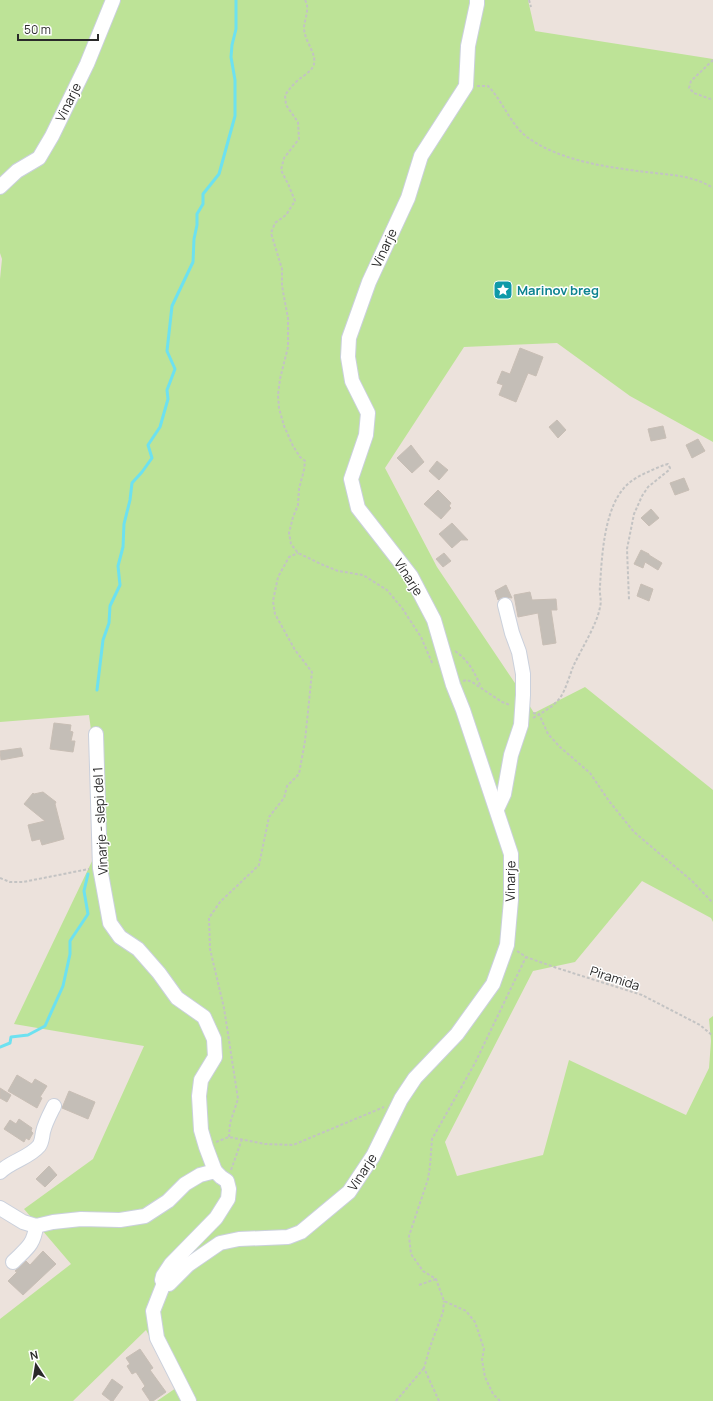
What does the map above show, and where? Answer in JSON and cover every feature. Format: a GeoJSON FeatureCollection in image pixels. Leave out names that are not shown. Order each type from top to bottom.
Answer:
{"type":"FeatureCollection","features":[{"type":"Feature","properties":{"kind":"street","name":"Vinarje"},"geometry":{"type":"LineString","coordinates":[[0,187],[17,170],[39,158],[52,136],[87,64],[114,0]]}},
{"type":"Feature","properties":{"kind":"street","name":"Vinarje"},"geometry":{"type":"LineString","coordinates":[[164,1282],[169,1284],[188,1265],[220,1243],[239,1239],[288,1237],[302,1232],[350,1192],[373,1156],[401,1099],[415,1078],[457,1034],[492,984],[508,945],[511,900],[511,854],[497,809],[476,752],[464,710],[453,686],[441,640],[434,620],[411,576],[358,508],[351,479],[366,435],[368,413],[352,381],[348,357],[349,338],[369,282],[408,198],[421,156],[466,86],[468,46],[478,4],[477,0]]}},
{"type":"Feature","properties":{"kind":"street"},"geometry":{"type":"LineString","coordinates":[[497,809],[504,794],[512,754],[521,725],[524,694],[519,652],[512,633],[505,605]]}},
{"type":"Feature","properties":{"kind":"street","name":"Vinarje - slepi del 1"},"geometry":{"type":"LineString","coordinates":[[96,734],[100,868],[110,923],[120,937],[138,949],[159,973],[177,998],[204,1017],[214,1039],[215,1057],[201,1080],[199,1096],[201,1130],[215,1171]]}},
{"type":"Feature","properties":{"kind":"street"},"geometry":{"type":"LineString","coordinates":[[0,1172],[39,1146],[43,1131],[54,1106]]}},
{"type":"Feature","properties":{"kind":"street"},"geometry":{"type":"LineString","coordinates":[[0,1208],[23,1222],[36,1226],[81,1218],[120,1220],[146,1216],[168,1201],[185,1184],[200,1175],[215,1171],[227,1181],[229,1189],[228,1199],[216,1218],[172,1264],[163,1276],[162,1280],[164,1282],[153,1312],[157,1338],[188,1401]]}},
{"type":"Feature","properties":{"kind":"street"},"geometry":{"type":"LineString","coordinates":[[13,1262],[32,1243],[36,1226]]}},
{"type":"Feature","properties":{"kind":"path"},"geometry":{"type":"LineString","coordinates":[[305,0],[307,4],[304,28],[314,57],[314,66],[308,74],[295,83],[285,95],[286,104],[298,122],[299,139],[284,158],[281,170],[295,201],[286,215],[275,223],[271,233],[282,269],[282,286],[288,318],[288,347],[280,379],[278,395],[279,408],[284,426],[293,446],[300,457],[305,461],[299,489],[298,505],[289,533],[291,544],[298,553],[323,565],[338,571],[363,575],[387,590],[402,608],[421,637],[434,667]]}},
{"type":"Feature","properties":{"kind":"path"},"geometry":{"type":"LineString","coordinates":[[529,0],[531,7]]}},
{"type":"Feature","properties":{"kind":"path"},"geometry":{"type":"LineString","coordinates":[[713,60],[691,81],[689,88],[694,93],[713,100]]}},
{"type":"Feature","properties":{"kind":"path"},"geometry":{"type":"LineString","coordinates":[[466,86],[488,86],[520,131],[546,148],[577,160],[632,170],[694,178],[713,188]]}},
{"type":"Feature","properties":{"kind":"path"},"geometry":{"type":"LineString","coordinates":[[521,725],[550,708],[560,698],[573,667],[596,622],[601,606],[599,590],[603,544],[610,514],[618,494],[636,478],[668,464],[670,468],[669,470],[648,487],[634,514],[627,549],[629,600]]}},
{"type":"Feature","properties":{"kind":"path"},"geometry":{"type":"LineString","coordinates":[[298,553],[289,557],[278,577],[273,601],[275,614],[295,650],[312,672],[305,741],[299,774],[287,786],[284,798],[269,817],[259,865],[220,902],[209,918],[210,949],[224,1008],[238,1099],[230,1123],[229,1137],[265,1144],[293,1145],[401,1099]]}},
{"type":"Feature","properties":{"kind":"path"},"geometry":{"type":"LineString","coordinates":[[441,640],[464,657],[474,670],[480,687]]}},
{"type":"Feature","properties":{"kind":"path"},"geometry":{"type":"LineString","coordinates":[[453,686],[461,681],[468,680],[502,702],[539,714]]}},
{"type":"Feature","properties":{"kind":"path"},"geometry":{"type":"LineString","coordinates":[[539,714],[548,734],[560,747],[590,773],[609,801],[634,832],[692,881],[713,903]]}},
{"type":"Feature","properties":{"kind":"path"},"geometry":{"type":"LineString","coordinates":[[0,878],[10,882],[23,882],[82,870],[100,868]]}},
{"type":"Feature","properties":{"kind":"path","name":"Piramida"},"geometry":{"type":"LineString","coordinates":[[508,945],[526,957],[642,996],[700,1025],[713,1036]]}},
{"type":"Feature","properties":{"kind":"path"},"geometry":{"type":"LineString","coordinates":[[396,1401],[424,1368],[443,1312],[444,1301],[436,1279],[423,1271],[411,1254],[409,1236],[428,1179],[432,1139],[475,1063],[526,957]]}},
{"type":"Feature","properties":{"kind":"path"},"geometry":{"type":"LineString","coordinates":[[227,1181],[242,1139]]}},
{"type":"Feature","properties":{"kind":"path"},"geometry":{"type":"LineString","coordinates":[[418,1285],[436,1279]]}},
{"type":"Feature","properties":{"kind":"path"},"geometry":{"type":"LineString","coordinates":[[444,1301],[466,1311],[474,1322],[484,1349],[482,1360],[485,1377],[493,1394],[500,1401]]}},
{"type":"Feature","properties":{"kind":"path"},"geometry":{"type":"LineString","coordinates":[[424,1368],[439,1401]]}},
{"type":"Feature","properties":{"kind":"green space"},"geometry":{"type":"Polygon","coordinates":[[[0,0],[528,0],[535,31],[713,59],[713,442],[630,396],[557,343],[464,347],[385,468],[437,567],[534,713],[585,687],[713,790],[713,922],[711,918],[642,881],[575,962],[533,971],[445,1142],[457,1176],[543,1155],[569,1060],[686,1115],[709,1068],[711,1041],[709,1019],[713,1016],[713,1401],[157,1401],[176,1388],[146,1330],[73,1401],[0,1401],[0,1319],[71,1264],[24,1209],[93,1159],[144,1046],[14,1024],[105,834],[89,715],[0,722],[0,279],[2,259],[0,253],[0,0]]]}},
{"type":"Feature","properties":{"kind":"building"},"geometry":{"type":"Polygon","coordinates":[[[520,348],[543,357],[536,376],[528,373],[516,402],[499,395],[503,385],[497,383],[502,371],[510,374],[520,348]]]}},
{"type":"Feature","properties":{"kind":"building"},"geometry":{"type":"Polygon","coordinates":[[[557,420],[566,430],[558,438],[549,427],[557,420]]]}},
{"type":"Feature","properties":{"kind":"building"},"geometry":{"type":"Polygon","coordinates":[[[663,426],[666,438],[651,441],[648,429],[663,426]]]}},
{"type":"Feature","properties":{"kind":"building"},"geometry":{"type":"Polygon","coordinates":[[[698,439],[705,451],[692,458],[686,445],[698,439]]]}},
{"type":"Feature","properties":{"kind":"building"},"geometry":{"type":"Polygon","coordinates":[[[411,445],[424,462],[412,473],[397,458],[411,445]]]}},
{"type":"Feature","properties":{"kind":"building"},"geometry":{"type":"Polygon","coordinates":[[[437,461],[448,470],[439,480],[429,471],[437,461]]]}},
{"type":"Feature","properties":{"kind":"building"},"geometry":{"type":"Polygon","coordinates":[[[684,478],[689,490],[675,495],[670,483],[684,478]]]}},
{"type":"Feature","properties":{"kind":"building"},"geometry":{"type":"Polygon","coordinates":[[[438,490],[451,503],[449,506],[451,508],[441,519],[424,504],[438,490]]]}},
{"type":"Feature","properties":{"kind":"building"},"geometry":{"type":"Polygon","coordinates":[[[651,509],[659,518],[649,526],[641,518],[651,509]]]}},
{"type":"Feature","properties":{"kind":"building"},"geometry":{"type":"Polygon","coordinates":[[[452,523],[468,540],[461,540],[452,548],[439,534],[452,523]]]}},
{"type":"Feature","properties":{"kind":"building"},"geometry":{"type":"Polygon","coordinates":[[[641,550],[662,563],[658,570],[645,562],[643,568],[634,564],[641,550]]]}},
{"type":"Feature","properties":{"kind":"building"},"geometry":{"type":"Polygon","coordinates":[[[444,553],[451,561],[443,567],[436,559],[444,553]]]}},
{"type":"Feature","properties":{"kind":"building"},"geometry":{"type":"Polygon","coordinates":[[[641,584],[653,589],[649,601],[637,596],[641,584]]]}},
{"type":"Feature","properties":{"kind":"building"},"geometry":{"type":"Polygon","coordinates":[[[506,585],[512,598],[503,597],[498,600],[495,591],[506,585]]]}},
{"type":"Feature","properties":{"kind":"building"},"geometry":{"type":"Polygon","coordinates":[[[530,592],[532,600],[556,599],[557,610],[551,610],[556,643],[543,645],[538,613],[518,617],[514,595],[530,592]]]}},
{"type":"Feature","properties":{"kind":"building"},"geometry":{"type":"Polygon","coordinates":[[[54,723],[71,725],[70,731],[73,732],[71,741],[75,741],[73,752],[50,749],[54,723]]]}},
{"type":"Feature","properties":{"kind":"building"},"geometry":{"type":"Polygon","coordinates":[[[21,748],[23,756],[1,760],[0,751],[21,748]]]}},
{"type":"Feature","properties":{"kind":"building"},"geometry":{"type":"Polygon","coordinates":[[[43,792],[56,802],[55,804],[64,839],[42,845],[40,839],[32,841],[28,825],[45,821],[24,804],[33,793],[43,792]]]}},
{"type":"Feature","properties":{"kind":"building"},"geometry":{"type":"Polygon","coordinates":[[[17,1075],[32,1084],[35,1079],[47,1086],[40,1097],[42,1098],[37,1108],[8,1091],[17,1075]]]}},
{"type":"Feature","properties":{"kind":"building"},"geometry":{"type":"Polygon","coordinates":[[[0,1088],[11,1095],[7,1102],[0,1098],[0,1088]]]}},
{"type":"Feature","properties":{"kind":"building"},"geometry":{"type":"Polygon","coordinates":[[[69,1091],[95,1102],[88,1119],[62,1108],[69,1091]]]}},
{"type":"Feature","properties":{"kind":"building"},"geometry":{"type":"Polygon","coordinates":[[[19,1119],[32,1128],[31,1131],[33,1133],[29,1140],[26,1138],[24,1142],[4,1129],[10,1120],[16,1124],[19,1119]]]}},
{"type":"Feature","properties":{"kind":"building"},"geometry":{"type":"Polygon","coordinates":[[[49,1166],[57,1175],[45,1187],[36,1179],[49,1166]]]}},
{"type":"Feature","properties":{"kind":"building"},"geometry":{"type":"Polygon","coordinates":[[[43,1251],[56,1264],[23,1295],[8,1281],[17,1272],[15,1271],[26,1261],[30,1265],[43,1251]]]}},
{"type":"Feature","properties":{"kind":"building"},"geometry":{"type":"Polygon","coordinates":[[[140,1349],[153,1368],[150,1370],[166,1392],[153,1401],[150,1401],[142,1389],[145,1386],[136,1372],[132,1374],[127,1366],[130,1364],[126,1358],[140,1349]]]}},
{"type":"Feature","properties":{"kind":"building"},"geometry":{"type":"Polygon","coordinates":[[[112,1379],[123,1387],[113,1401],[111,1401],[102,1394],[112,1379]]]}},
{"type":"Feature","properties":{"kind":"waterway"},"geometry":{"type":"LineString","coordinates":[[97,690],[103,640],[109,623],[110,606],[120,585],[118,566],[123,547],[124,524],[130,500],[132,483],[152,458],[148,445],[160,427],[168,399],[167,390],[175,369],[167,351],[172,306],[193,262],[197,214],[203,204],[203,194],[219,174],[235,116],[235,80],[231,57],[236,29],[236,0]]}},
{"type":"Feature","properties":{"kind":"waterway"},"geometry":{"type":"LineString","coordinates":[[0,1047],[10,1043],[11,1037],[28,1035],[45,1026],[63,986],[70,954],[70,941],[88,914],[84,891],[88,874]]}},
{"type":"Feature","properties":{"kind":"place","name":"Marinov breg"},"geometry":{"type":"Point","coordinates":[503,290]}}]}
